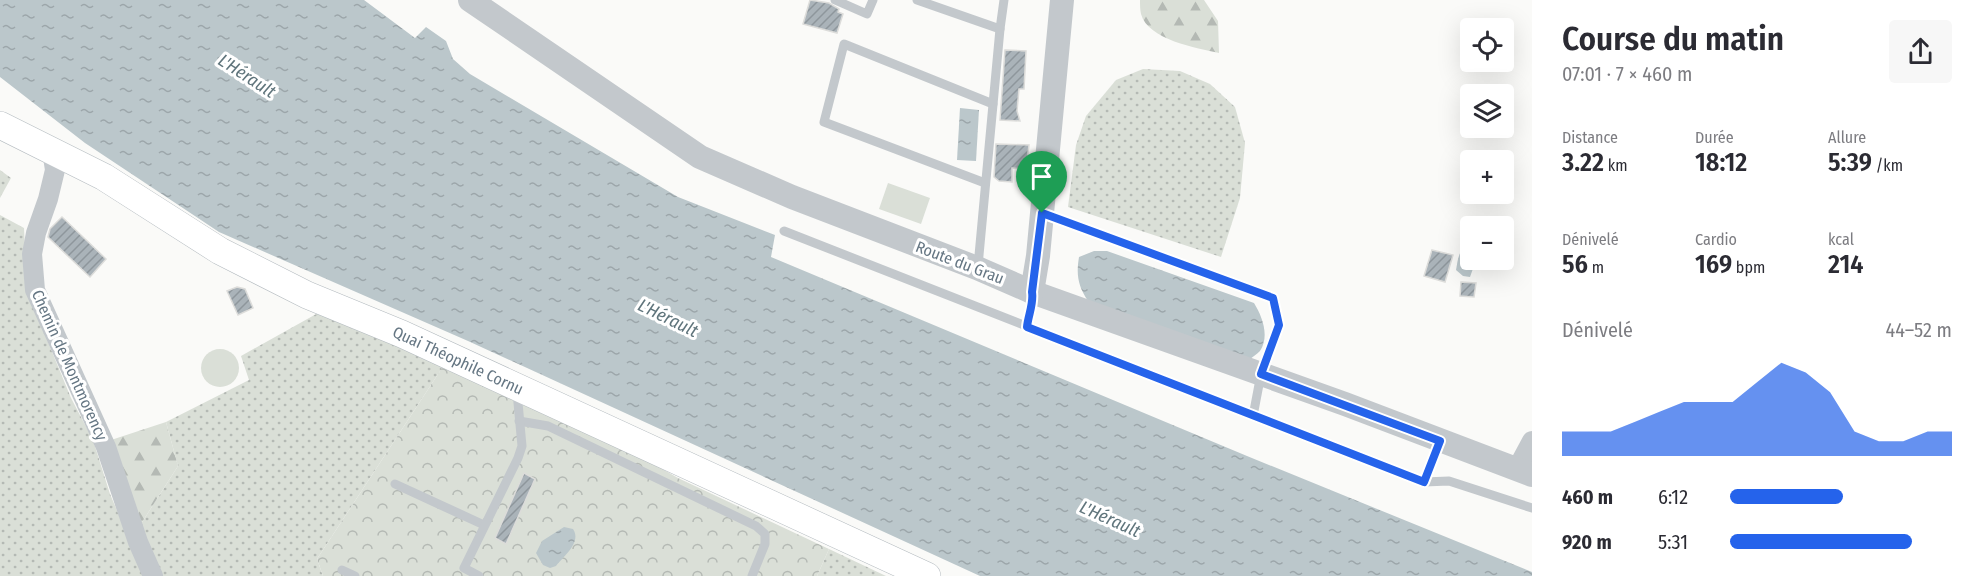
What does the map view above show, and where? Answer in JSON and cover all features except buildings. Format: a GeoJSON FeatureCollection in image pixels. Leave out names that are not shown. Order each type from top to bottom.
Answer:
{"type":"FeatureCollection","features":[{"type":"Feature","properties":{"kind":"main road","name":"Quai Théophile Cornu"},"geometry":{"type":"LineString","coordinates":[[0,125],[104,177],[220,251],[308,295],[402,334],[927,576]]}},
{"type":"Feature","properties":{"kind":"street","name":"Route du Grau"},"geometry":{"type":"LineString","coordinates":[[470,0],[700,157],[792,197],[977,268],[1032,292],[1525,472]]}},
{"type":"Feature","properties":{"kind":"street"},"geometry":{"type":"LineString","coordinates":[[1032,292],[1042,213],[1062,0]]}},
{"type":"Feature","properties":{"kind":"street","name":"Chemin de Montmorency"},"geometry":{"type":"LineString","coordinates":[[52,150],[55,170],[32,254],[34,290],[106,447],[138,542],[153,576]]}},
{"type":"Feature","properties":{"kind":"street"},"geometry":{"type":"LineString","coordinates":[[1525,472],[1532,441]]}},
{"type":"Feature","properties":{"kind":"lane"},"geometry":{"type":"LineString","coordinates":[[835,0],[867,14],[873,0]]}},
{"type":"Feature","properties":{"kind":"lane"},"geometry":{"type":"LineString","coordinates":[[917,0],[1000,29]]}},
{"type":"Feature","properties":{"kind":"lane"},"geometry":{"type":"LineString","coordinates":[[977,268],[1004,0]]}},
{"type":"Feature","properties":{"kind":"lane"},"geometry":{"type":"LineString","coordinates":[[985,183],[824,122],[844,44],[993,104]]}},
{"type":"Feature","properties":{"kind":"lane"},"geometry":{"type":"LineString","coordinates":[[1042,213],[1273,298],[1279,325],[1261,374],[1253,416]]}},
{"type":"Feature","properties":{"kind":"lane"},"geometry":{"type":"LineString","coordinates":[[784,231],[1424,482],[1449,482],[1532,508]]}},
{"type":"Feature","properties":{"kind":"lane"},"geometry":{"type":"LineString","coordinates":[[1027,327],[1029,309],[1034,299],[1032,292]]}},
{"type":"Feature","properties":{"kind":"lane"},"geometry":{"type":"LineString","coordinates":[[479,576],[462,572],[522,446],[516,387]]}},
{"type":"Feature","properties":{"kind":"lane"},"geometry":{"type":"LineString","coordinates":[[519,421],[548,426],[756,526],[765,534],[765,544],[752,576]]}},
{"type":"Feature","properties":{"kind":"lane"},"geometry":{"type":"LineString","coordinates":[[1424,482],[1440,441]]}},
{"type":"Feature","properties":{"kind":"lane"},"geometry":{"type":"LineString","coordinates":[[395,484],[484,525]]}},
{"type":"Feature","properties":{"kind":"lane"},"geometry":{"type":"LineString","coordinates":[[342,570],[355,576]]}},
{"type":"Feature","properties":{"kind":"green space"},"geometry":{"type":"Polygon","coordinates":[[[1140,0],[1204,0],[1218,21],[1219,53],[1174,41],[1153,30],[1145,23],[1141,14],[1140,0]]]}},
{"type":"Feature","properties":{"kind":"green space"},"geometry":{"type":"Polygon","coordinates":[[[1143,69],[1180,71],[1210,84],[1235,107],[1245,143],[1240,198],[1221,257],[1068,207],[1076,145],[1086,116],[1116,80],[1143,69]]]}},
{"type":"Feature","properties":{"kind":"green space"},"geometry":{"type":"Polygon","coordinates":[[[0,170],[11,178],[0,198],[0,170]]]}},
{"type":"Feature","properties":{"kind":"green space"},"geometry":{"type":"Polygon","coordinates":[[[888,183],[930,198],[921,224],[879,209],[888,183]]]}},
{"type":"Feature","properties":{"kind":"green space"},"geometry":{"type":"Polygon","coordinates":[[[0,215],[24,228],[27,291],[71,398],[93,440],[110,494],[145,576],[0,576],[0,215]]]}},
{"type":"Feature","properties":{"kind":"green space"},"geometry":{"type":"Polygon","coordinates":[[[318,313],[444,365],[317,559],[323,576],[158,576],[139,527],[178,466],[166,422],[249,380],[241,356],[318,313]]]}},
{"type":"Feature","properties":{"kind":"green space"},"geometry":{"type":"Polygon","coordinates":[[[220,349],[233,355],[239,368],[233,381],[220,387],[207,381],[201,368],[207,355],[220,349]]]}},
{"type":"Feature","properties":{"kind":"green space"},"geometry":{"type":"Polygon","coordinates":[[[444,365],[624,447],[678,478],[829,549],[817,576],[323,576],[317,559],[444,365]]]}},
{"type":"Feature","properties":{"kind":"green space"},"geometry":{"type":"Polygon","coordinates":[[[166,422],[178,466],[139,527],[108,441],[166,422]]]}},
{"type":"Feature","properties":{"kind":"green space"},"geometry":{"type":"Polygon","coordinates":[[[829,549],[886,576],[817,576],[829,549]]]}},
{"type":"Feature","properties":{"kind":"water","name":"L'Hérault"},"geometry":{"type":"Polygon","coordinates":[[[0,0],[364,0],[415,38],[426,27],[446,41],[453,59],[470,74],[678,197],[775,235],[771,257],[1247,456],[1532,572],[1532,576],[980,576],[468,341],[219,232],[85,143],[0,77],[0,0]]]}},
{"type":"Feature","properties":{"kind":"water"},"geometry":{"type":"Polygon","coordinates":[[[960,108],[979,110],[976,161],[957,160],[960,108]]]}},
{"type":"Feature","properties":{"kind":"water"},"geometry":{"type":"Polygon","coordinates":[[[1094,251],[1107,251],[1254,303],[1260,314],[1265,333],[1260,351],[1248,361],[1088,301],[1080,285],[1078,263],[1079,257],[1094,251]]]}},
{"type":"Feature","properties":{"kind":"water"},"geometry":{"type":"Polygon","coordinates":[[[1460,254],[1460,270],[1472,270],[1470,277],[1463,276],[1456,270],[1460,254]]]}},
{"type":"Feature","properties":{"kind":"water"},"geometry":{"type":"Polygon","coordinates":[[[564,527],[573,529],[574,544],[556,566],[550,568],[543,565],[536,553],[542,541],[564,527]]]}},
{"type":"Feature","properties":{"kind":"route"},"geometry":{"type":"LineString","coordinates":[[1042,213],[1273,298],[1279,325],[1261,374],[1440,441],[1424,482],[1027,327],[1029,309],[1034,299],[1032,292],[1042,213]]}}]}
